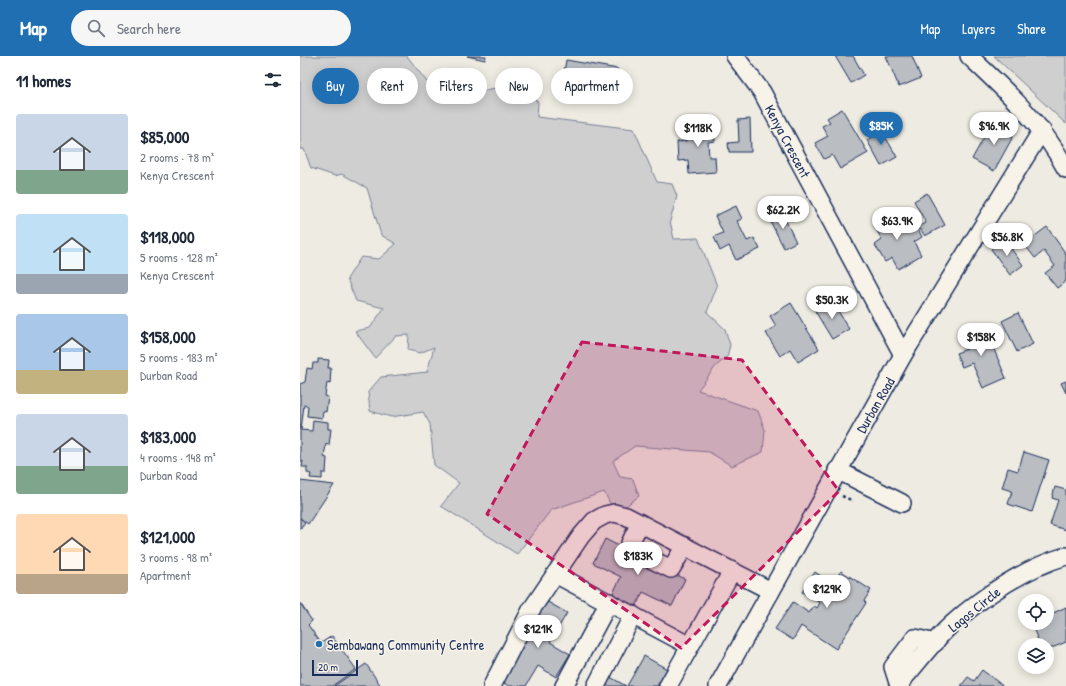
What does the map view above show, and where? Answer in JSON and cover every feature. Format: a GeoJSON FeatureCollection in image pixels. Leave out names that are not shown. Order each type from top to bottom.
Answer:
{"type":"FeatureCollection","features":[{"type":"Feature","properties":{"kind":"street","name":"Kenya Crescent"},"geometry":{"type":"LineString","coordinates":[[735,56],[762,92],[903,355]]}},
{"type":"Feature","properties":{"kind":"street"},"geometry":{"type":"LineString","coordinates":[[969,56],[1007,91],[1042,130],[1066,169]]}},
{"type":"Feature","properties":{"kind":"street","name":"Durban Road"},"geometry":{"type":"LineString","coordinates":[[718,686],[837,470],[903,355],[1042,130]]}},
{"type":"Feature","properties":{"kind":"street"},"geometry":{"type":"LineString","coordinates":[[837,470],[902,503]]}},
{"type":"Feature","properties":{"kind":"street"},"geometry":{"type":"LineString","coordinates":[[492,686],[531,610],[581,536],[594,521],[614,513],[626,516],[771,591]]}},
{"type":"Feature","properties":{"kind":"street"},"geometry":{"type":"LineString","coordinates":[[640,523],[630,543],[630,549],[671,569],[685,546]]}},
{"type":"Feature","properties":{"kind":"street","name":"Lagos Circle"},"geometry":{"type":"LineString","coordinates":[[900,686],[905,677],[951,625],[1011,580],[1066,556]]}},
{"type":"Feature","properties":{"kind":"street"},"geometry":{"type":"LineString","coordinates":[[668,686],[732,571]]}},
{"type":"Feature","properties":{"kind":"street"},"geometry":{"type":"LineString","coordinates":[[556,574],[690,646]]}},
{"type":"Feature","properties":{"kind":"street"},"geometry":{"type":"LineString","coordinates":[[564,686],[609,602]]}},
{"type":"Feature","properties":{"kind":"street"},"geometry":{"type":"LineString","coordinates":[[596,686],[633,615]]}},
{"type":"Feature","properties":{"kind":"path"},"geometry":{"type":"LineString","coordinates":[[838,494],[853,501]]}},
{"type":"Feature","properties":{"kind":"highlighted area"},"geometry":{"type":"Polygon","coordinates":[[[582,342],[742,360],[839,491],[681,648],[487,514],[582,342]]]}},
{"type":"Feature","properties":{"kind":"shaded area"},"geometry":{"type":"Polygon","coordinates":[[[300,56],[407,56],[416,68],[367,68],[367,104],[418,104],[418,70],[426,81],[426,104],[487,104],[487,90],[495,88],[495,104],[538,104],[537,117],[634,129],[657,182],[672,184],[677,196],[670,221],[674,239],[698,238],[717,286],[707,312],[725,329],[730,345],[727,357],[716,366],[698,390],[758,411],[765,430],[763,452],[732,466],[709,452],[635,446],[613,461],[620,477],[633,479],[639,496],[622,509],[612,507],[604,492],[551,510],[517,554],[441,506],[459,483],[434,465],[430,424],[423,412],[391,417],[370,411],[368,392],[381,377],[427,372],[434,347],[420,353],[408,350],[409,335],[396,336],[375,358],[355,331],[370,328],[384,308],[356,301],[347,279],[361,257],[379,259],[396,244],[381,235],[367,188],[342,174],[335,176],[311,168],[304,149],[300,149],[300,56]]]}},
{"type":"Feature","properties":{"kind":"shaded area"},"geometry":{"type":"Polygon","coordinates":[[[994,56],[1066,56],[1066,124],[994,56]]]}},
{"type":"Feature","properties":{"kind":"building"},"geometry":{"type":"Polygon","coordinates":[[[467,56],[486,56],[485,60],[467,56]]]}},
{"type":"Feature","properties":{"kind":"building"},"geometry":{"type":"Polygon","coordinates":[[[835,56],[853,56],[864,75],[851,83],[835,56]]]}},
{"type":"Feature","properties":{"kind":"building"},"geometry":{"type":"Polygon","coordinates":[[[886,56],[912,56],[921,78],[899,87],[886,56]]]}},
{"type":"Feature","properties":{"kind":"building"},"geometry":{"type":"Polygon","coordinates":[[[566,60],[612,68],[565,68],[566,60]]]}},
{"type":"Feature","properties":{"kind":"building"},"geometry":{"type":"Polygon","coordinates":[[[842,109],[868,153],[840,169],[832,155],[824,159],[815,143],[828,136],[822,126],[830,122],[827,118],[842,109]]]}},
{"type":"Feature","properties":{"kind":"building"},"geometry":{"type":"Polygon","coordinates":[[[750,119],[751,152],[729,152],[728,143],[739,142],[738,120],[750,119]]]}},
{"type":"Feature","properties":{"kind":"building"},"geometry":{"type":"Polygon","coordinates":[[[993,121],[1015,133],[994,171],[972,159],[993,121]]]}},
{"type":"Feature","properties":{"kind":"building"},"geometry":{"type":"Polygon","coordinates":[[[714,123],[715,141],[708,142],[709,157],[715,157],[716,172],[689,174],[688,160],[678,161],[677,142],[686,141],[685,125],[714,123]]]}},
{"type":"Feature","properties":{"kind":"building"},"geometry":{"type":"Polygon","coordinates":[[[872,124],[877,134],[882,131],[897,157],[881,166],[867,140],[872,137],[866,127],[872,124]]]}},
{"type":"Feature","properties":{"kind":"building"},"geometry":{"type":"Polygon","coordinates":[[[927,193],[945,225],[925,236],[919,227],[926,223],[914,201],[927,193]]]}},
{"type":"Feature","properties":{"kind":"building"},"geometry":{"type":"Polygon","coordinates":[[[736,206],[742,219],[737,221],[747,241],[754,238],[760,249],[736,260],[729,246],[720,251],[714,237],[723,233],[715,216],[736,206]]]}},
{"type":"Feature","properties":{"kind":"building"},"geometry":{"type":"Polygon","coordinates":[[[898,211],[906,228],[908,226],[911,230],[917,227],[922,237],[914,242],[921,255],[898,269],[892,258],[885,262],[875,245],[882,240],[874,225],[898,211]]]}},
{"type":"Feature","properties":{"kind":"building"},"geometry":{"type":"Polygon","coordinates":[[[782,213],[796,242],[784,248],[769,219],[782,213]]]}},
{"type":"Feature","properties":{"kind":"building"},"geometry":{"type":"Polygon","coordinates":[[[1047,227],[1066,254],[1066,281],[1057,288],[1045,273],[1055,266],[1044,251],[1035,258],[1024,244],[1047,227]]]}},
{"type":"Feature","properties":{"kind":"building"},"geometry":{"type":"Polygon","coordinates":[[[1004,239],[1023,265],[1010,275],[991,249],[1004,239]]]}},
{"type":"Feature","properties":{"kind":"building"},"geometry":{"type":"Polygon","coordinates":[[[832,301],[849,329],[832,339],[815,311],[832,301]]]}},
{"type":"Feature","properties":{"kind":"building"},"geometry":{"type":"Polygon","coordinates":[[[791,303],[819,349],[798,362],[790,349],[780,356],[766,333],[776,326],[770,316],[791,303]]]}},
{"type":"Feature","properties":{"kind":"building"},"geometry":{"type":"Polygon","coordinates":[[[1018,313],[1033,344],[1017,352],[1002,321],[1018,313]]]}},
{"type":"Feature","properties":{"kind":"building"},"geometry":{"type":"Polygon","coordinates":[[[984,326],[1006,378],[983,388],[972,363],[962,367],[956,353],[967,349],[961,335],[984,326]]]}},
{"type":"Feature","properties":{"kind":"building"},"geometry":{"type":"Polygon","coordinates":[[[318,359],[329,360],[328,368],[331,368],[330,384],[327,383],[325,396],[328,397],[326,412],[323,411],[322,418],[307,416],[308,406],[304,405],[301,430],[312,431],[313,420],[328,422],[328,429],[331,429],[329,445],[326,444],[324,457],[327,458],[326,473],[322,473],[322,479],[310,478],[311,474],[307,473],[307,467],[302,467],[303,461],[300,461],[300,384],[305,382],[307,368],[312,369],[313,363],[318,363],[318,359]]]}},
{"type":"Feature","properties":{"kind":"building"},"geometry":{"type":"Polygon","coordinates":[[[1066,381],[1066,393],[1061,383],[1066,381]]]}},
{"type":"Feature","properties":{"kind":"building"},"geometry":{"type":"Polygon","coordinates":[[[1024,452],[1049,460],[1032,512],[1008,504],[1012,491],[1002,488],[1008,468],[1018,471],[1024,452]]]}},
{"type":"Feature","properties":{"kind":"building"},"geometry":{"type":"Polygon","coordinates":[[[300,481],[334,485],[308,524],[300,518],[300,481]]]}},
{"type":"Feature","properties":{"kind":"building"},"geometry":{"type":"Polygon","coordinates":[[[1055,487],[1066,490],[1066,530],[1050,525],[1058,500],[1052,498],[1055,487]]]}},
{"type":"Feature","properties":{"kind":"building"},"geometry":{"type":"Polygon","coordinates":[[[300,518],[305,522],[300,529],[300,518]]]}},
{"type":"Feature","properties":{"kind":"building"},"geometry":{"type":"Polygon","coordinates":[[[605,539],[685,579],[672,606],[643,592],[636,606],[612,595],[621,577],[593,563],[605,539]]]}},
{"type":"Feature","properties":{"kind":"building"},"geometry":{"type":"Polygon","coordinates":[[[841,571],[871,590],[864,601],[866,603],[836,649],[801,626],[793,640],[775,629],[793,602],[809,613],[814,606],[817,608],[820,603],[802,592],[815,572],[832,584],[841,571]]]}},
{"type":"Feature","properties":{"kind":"building"},"geometry":{"type":"Polygon","coordinates":[[[546,601],[567,613],[550,642],[570,654],[556,677],[538,666],[526,686],[509,686],[500,681],[546,601]]]}},
{"type":"Feature","properties":{"kind":"building","name":"Sembawang Community Centre"},"geometry":{"type":"Polygon","coordinates":[[[300,603],[312,621],[308,625],[321,643],[332,636],[356,669],[332,686],[300,686],[300,603]]]}},
{"type":"Feature","properties":{"kind":"building"},"geometry":{"type":"Polygon","coordinates":[[[1066,607],[1066,642],[1054,647],[1054,638],[1037,638],[1034,630],[1054,630],[1054,613],[1066,607]]]}},
{"type":"Feature","properties":{"kind":"building"},"geometry":{"type":"Polygon","coordinates":[[[644,656],[667,669],[657,686],[627,686],[644,656]]]}},
{"type":"Feature","properties":{"kind":"building"},"geometry":{"type":"Polygon","coordinates":[[[366,664],[381,686],[334,686],[366,664]]]}},
{"type":"Feature","properties":{"kind":"building"},"geometry":{"type":"Polygon","coordinates":[[[982,670],[1003,686],[961,686],[968,677],[974,681],[982,670]]]}},
{"type":"Feature","properties":{"kind":"building"},"geometry":{"type":"Polygon","coordinates":[[[610,677],[626,686],[604,686],[610,677]]]}},
{"type":"Feature","properties":{"kind":"place","name":"Sembawang Community Centre"},"geometry":{"type":"Point","coordinates":[319,644]}}]}
